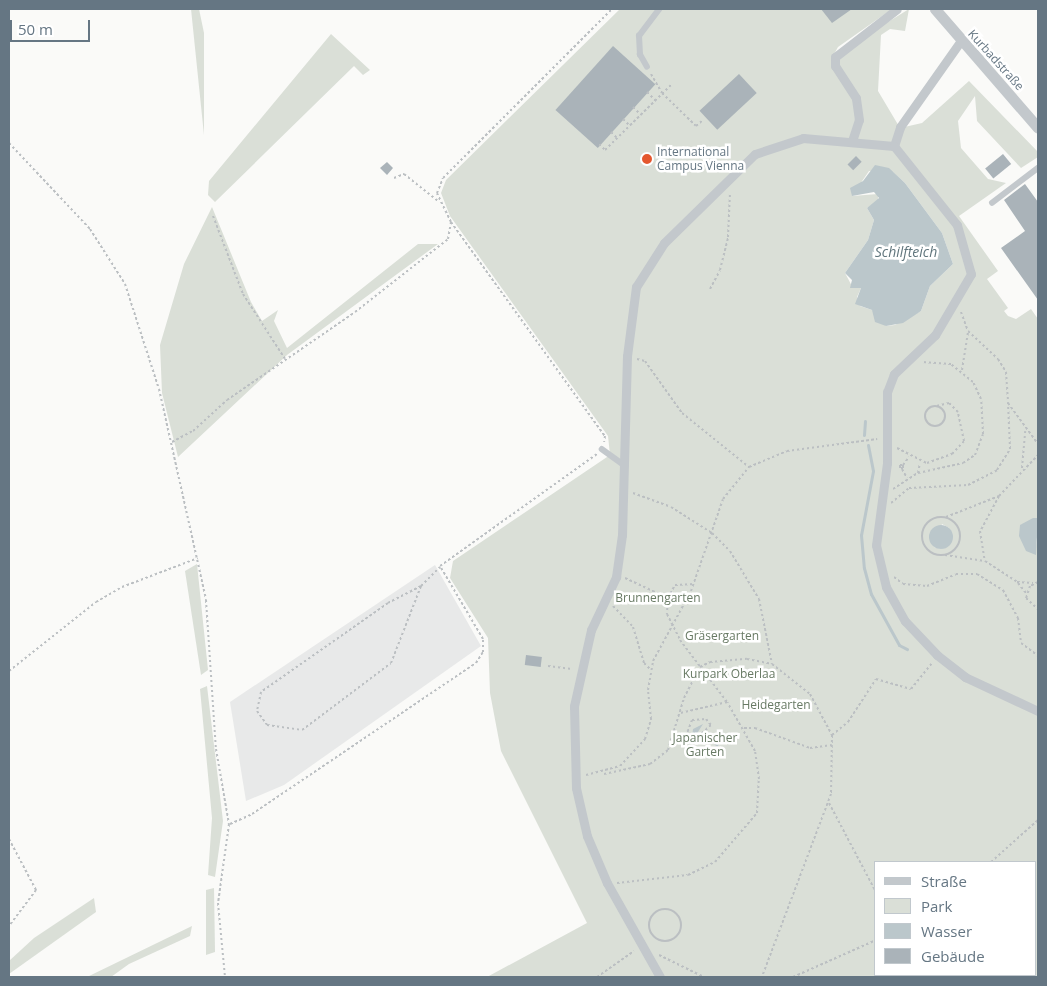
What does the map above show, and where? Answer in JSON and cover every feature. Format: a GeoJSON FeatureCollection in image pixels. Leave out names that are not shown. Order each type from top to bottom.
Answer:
{"type":"FeatureCollection","features":[{"type":"Feature","properties":{"kind":"street"},"geometry":{"type":"LineString","coordinates":[[852,141],[859,120],[856,98],[835,66],[835,57],[897,9]]}},
{"type":"Feature","properties":{"kind":"street","name":"Kurbadstraße"},"geometry":{"type":"LineString","coordinates":[[935,9],[960,42],[1038,128]]}},
{"type":"Feature","properties":{"kind":"street"},"geometry":{"type":"LineString","coordinates":[[894,146],[900,127],[960,42]]}},
{"type":"Feature","properties":{"kind":"street"},"geometry":{"type":"LineString","coordinates":[[660,977],[607,883],[587,836],[575,776],[574,706],[580,670],[604,601],[616,577],[625,492],[627,356],[636,287],[664,243],[741,165],[787,140],[824,137],[894,146],[957,225],[970,274],[962,294],[935,335],[894,374],[888,392],[886,438],[876,545],[886,587],[905,621],[937,655],[965,677],[1038,711]]}},
{"type":"Feature","properties":{"kind":"lane"},"geometry":{"type":"LineString","coordinates":[[647,67],[640,54],[639,36],[659,9]]}},
{"type":"Feature","properties":{"kind":"lane"},"geometry":{"type":"LineString","coordinates":[[992,203],[1038,168]]}},
{"type":"Feature","properties":{"kind":"lane"},"geometry":{"type":"LineString","coordinates":[[602,449],[625,466]]}},
{"type":"Feature","properties":{"kind":"path"},"geometry":{"type":"LineString","coordinates":[[421,586],[391,663],[302,730],[267,725],[257,711],[261,692],[388,603],[421,586],[440,566],[602,449],[605,436],[451,222],[437,193],[443,178],[612,9]]}},
{"type":"Feature","properties":{"kind":"path"},"geometry":{"type":"LineString","coordinates":[[647,67],[662,93],[696,126],[702,121]]}},
{"type":"Feature","properties":{"kind":"path"},"geometry":{"type":"LineString","coordinates":[[599,144],[606,150],[671,85]]}},
{"type":"Feature","properties":{"kind":"path"},"geometry":{"type":"LineString","coordinates":[[647,92],[655,100]]}},
{"type":"Feature","properties":{"kind":"path"},"geometry":{"type":"LineString","coordinates":[[633,107],[641,115]]}},
{"type":"Feature","properties":{"kind":"path"},"geometry":{"type":"LineString","coordinates":[[623,119],[630,126]]}},
{"type":"Feature","properties":{"kind":"path"},"geometry":{"type":"LineString","coordinates":[[611,132],[617,138]]}},
{"type":"Feature","properties":{"kind":"path"},"geometry":{"type":"LineString","coordinates":[[9,143],[90,229],[125,284],[172,442],[198,558],[212,667],[216,749],[229,824],[218,903],[225,977]]}},
{"type":"Feature","properties":{"kind":"path"},"geometry":{"type":"LineString","coordinates":[[394,178],[404,174],[440,202]]}},
{"type":"Feature","properties":{"kind":"path"},"geometry":{"type":"LineString","coordinates":[[710,289],[720,270],[728,237],[732,186]]}},
{"type":"Feature","properties":{"kind":"path"},"geometry":{"type":"LineString","coordinates":[[213,216],[244,294],[285,359]]}},
{"type":"Feature","properties":{"kind":"path"},"geometry":{"type":"LineString","coordinates":[[172,442],[193,431],[227,400],[438,248],[448,239],[451,222]]}},
{"type":"Feature","properties":{"kind":"path"},"geometry":{"type":"LineString","coordinates":[[890,504],[909,488],[968,485],[997,470],[1010,449],[1006,372],[986,344],[968,331],[960,316],[962,294]]}},
{"type":"Feature","properties":{"kind":"path"},"geometry":{"type":"LineString","coordinates":[[962,371],[968,331]]}},
{"type":"Feature","properties":{"kind":"path"},"geometry":{"type":"LineString","coordinates":[[627,356],[645,362],[672,402],[749,467]]}},
{"type":"Feature","properties":{"kind":"path"},"geometry":{"type":"LineString","coordinates":[[880,501],[907,478],[918,473],[963,463],[980,447],[984,418],[981,399],[962,371],[950,364],[904,365]]}},
{"type":"Feature","properties":{"kind":"path"},"geometry":{"type":"LineString","coordinates":[[604,774],[634,757],[648,733],[651,670],[694,584],[723,499],[749,467],[786,451],[886,438],[909,457],[920,462],[938,461],[964,442],[958,412],[948,403],[936,406],[925,416],[933,426],[945,417],[936,406]]}},
{"type":"Feature","properties":{"kind":"path"},"geometry":{"type":"LineString","coordinates":[[1008,403],[1024,430],[1038,444]]}},
{"type":"Feature","properties":{"kind":"path"},"geometry":{"type":"LineString","coordinates":[[1022,468],[1024,430]]}},
{"type":"Feature","properties":{"kind":"path"},"geometry":{"type":"LineString","coordinates":[[985,561],[980,531],[999,496],[1022,468],[1038,455]]}},
{"type":"Feature","properties":{"kind":"path"},"geometry":{"type":"LineString","coordinates":[[907,478],[903,467],[909,457]]}},
{"type":"Feature","properties":{"kind":"path"},"geometry":{"type":"LineString","coordinates":[[918,473],[920,462]]}},
{"type":"Feature","properties":{"kind":"path"},"geometry":{"type":"LineString","coordinates":[[625,492],[657,499],[712,533],[750,579],[765,617],[772,664]]}},
{"type":"Feature","properties":{"kind":"path"},"geometry":{"type":"LineString","coordinates":[[999,496],[946,517],[928,521],[921,538],[931,553],[985,561],[1016,582],[1026,593],[1028,602],[1038,609]]}},
{"type":"Feature","properties":{"kind":"path"},"geometry":{"type":"LineString","coordinates":[[944,555],[955,549],[960,537],[957,524],[946,517]]}},
{"type":"Feature","properties":{"kind":"path"},"geometry":{"type":"LineString","coordinates":[[9,671],[96,602],[122,587],[198,558]]}},
{"type":"Feature","properties":{"kind":"path"},"geometry":{"type":"LineString","coordinates":[[229,824],[252,814],[476,663],[483,652],[483,639],[440,566]]}},
{"type":"Feature","properties":{"kind":"path"},"geometry":{"type":"LineString","coordinates":[[881,566],[903,584],[927,586],[956,574],[977,574],[1003,590],[1018,618],[1021,642],[1038,656]]}},
{"type":"Feature","properties":{"kind":"path"},"geometry":{"type":"LineString","coordinates":[[616,577],[631,579],[668,598]]}},
{"type":"Feature","properties":{"kind":"path"},"geometry":{"type":"LineString","coordinates":[[1016,582],[1038,582]]}},
{"type":"Feature","properties":{"kind":"path"},"geometry":{"type":"LineString","coordinates":[[1026,593],[1033,583]]}},
{"type":"Feature","properties":{"kind":"path"},"geometry":{"type":"LineString","coordinates":[[607,883],[688,875],[715,862],[757,813],[760,779],[755,751],[744,728],[700,667],[667,614],[668,598],[675,585],[694,584]]}},
{"type":"Feature","properties":{"kind":"path"},"geometry":{"type":"LineString","coordinates":[[604,601],[623,613],[651,670]]}},
{"type":"Feature","properties":{"kind":"path"},"geometry":{"type":"LineString","coordinates":[[832,735],[848,722],[869,685],[876,679],[911,689],[937,655]]}},
{"type":"Feature","properties":{"kind":"path"},"geometry":{"type":"LineString","coordinates":[[700,667],[747,659],[772,664],[800,681],[832,735],[828,803],[762,977]]}},
{"type":"Feature","properties":{"kind":"path"},"geometry":{"type":"LineString","coordinates":[[548,666],[580,670]]}},
{"type":"Feature","properties":{"kind":"path"},"geometry":{"type":"LineString","coordinates":[[575,776],[604,774],[650,764],[674,740],[680,713],[700,667]]}},
{"type":"Feature","properties":{"kind":"path"},"geometry":{"type":"LineString","coordinates":[[680,713],[727,702]]}},
{"type":"Feature","properties":{"kind":"path"},"geometry":{"type":"LineString","coordinates":[[674,740],[691,743],[693,739],[711,725],[706,719],[692,720],[684,741]]}},
{"type":"Feature","properties":{"kind":"path"},"geometry":{"type":"LineString","coordinates":[[744,728],[756,728],[810,748],[832,744]]}},
{"type":"Feature","properties":{"kind":"path"},"geometry":{"type":"LineString","coordinates":[[828,803],[874,888]]}},
{"type":"Feature","properties":{"kind":"path"},"geometry":{"type":"LineString","coordinates":[[992,861],[1038,820]]}},
{"type":"Feature","properties":{"kind":"path"},"geometry":{"type":"LineString","coordinates":[[9,838],[36,890],[9,926]]}},
{"type":"Feature","properties":{"kind":"path"},"geometry":{"type":"LineString","coordinates":[[660,910],[676,913],[681,923],[675,938],[664,942],[654,937],[649,928],[651,917],[660,910]]}},
{"type":"Feature","properties":{"kind":"path"},"geometry":{"type":"LineString","coordinates":[[793,977],[874,941]]}},
{"type":"Feature","properties":{"kind":"path"},"geometry":{"type":"LineString","coordinates":[[597,977],[641,946],[704,977]]}},
{"type":"Feature","properties":{"kind":"shaded area"},"geometry":{"type":"Polygon","coordinates":[[[435,565],[481,646],[284,785],[246,801],[230,702],[435,565]]]}},
{"type":"Feature","properties":{"kind":"green space"},"geometry":{"type":"Polygon","coordinates":[[[191,9],[199,9],[204,33],[204,135],[191,9]]]}},
{"type":"Feature","properties":{"kind":"green space","name":"Kurpark Oberlaa"},"geometry":{"type":"Polygon","coordinates":[[[620,9],[892,9],[838,47],[833,56],[909,9],[905,31],[890,29],[881,35],[878,91],[900,128],[922,123],[969,81],[1038,152],[1038,157],[1021,168],[977,121],[975,96],[958,121],[961,148],[988,179],[1006,183],[959,216],[998,271],[987,279],[1008,308],[1004,311],[1008,316],[1016,319],[1031,309],[1038,319],[1038,518],[1033,518],[1038,554],[1038,977],[487,977],[587,923],[501,751],[490,693],[488,638],[450,578],[453,561],[610,455],[608,436],[450,216],[441,193],[446,180],[620,9]],[[869,171],[852,196],[878,194],[878,201],[867,208],[874,220],[868,240],[845,273],[853,288],[861,288],[857,297],[860,306],[872,310],[886,326],[895,325],[921,311],[930,286],[953,264],[942,233],[905,183],[893,172],[869,171]],[[942,524],[934,547],[941,549],[951,543],[949,528],[942,524]]]}},
{"type":"Feature","properties":{"kind":"green space"},"geometry":{"type":"Polygon","coordinates":[[[331,34],[370,70],[363,75],[354,66],[215,202],[208,195],[209,181],[331,34]]]}},
{"type":"Feature","properties":{"kind":"green space"},"geometry":{"type":"Polygon","coordinates":[[[212,207],[251,302],[262,321],[278,310],[274,321],[287,348],[418,244],[438,244],[287,355],[178,457],[162,393],[160,345],[184,264],[212,207]]]}},
{"type":"Feature","properties":{"kind":"green space"},"geometry":{"type":"Polygon","coordinates":[[[197,564],[208,670],[201,675],[185,571],[197,564]]]}},
{"type":"Feature","properties":{"kind":"green space"},"geometry":{"type":"Polygon","coordinates":[[[207,686],[223,821],[215,877],[208,875],[212,818],[200,689],[207,686]]]}},
{"type":"Feature","properties":{"kind":"green space"},"geometry":{"type":"Polygon","coordinates":[[[214,888],[215,952],[206,955],[206,890],[214,888]]]}},
{"type":"Feature","properties":{"kind":"green space"},"geometry":{"type":"Polygon","coordinates":[[[94,898],[96,912],[9,974],[9,961],[34,938],[94,898]]]}},
{"type":"Feature","properties":{"kind":"green space"},"geometry":{"type":"Polygon","coordinates":[[[192,926],[190,936],[129,964],[111,977],[87,977],[192,926]]]}},
{"type":"Feature","properties":{"kind":"water","name":"Schilfteich"},"geometry":{"type":"Polygon","coordinates":[[[875,165],[889,168],[905,183],[942,233],[953,264],[930,286],[921,311],[903,323],[886,326],[875,322],[872,310],[855,304],[861,288],[850,288],[852,280],[845,273],[868,240],[874,220],[867,208],[879,198],[874,192],[852,196],[850,188],[863,181],[875,165]]]}},
{"type":"Feature","properties":{"kind":"water"},"geometry":{"type":"Polygon","coordinates":[[[1033,518],[1038,518],[1036,555],[1026,551],[1019,536],[1020,525],[1033,518]]]}},
{"type":"Feature","properties":{"kind":"water"},"geometry":{"type":"Polygon","coordinates":[[[941,525],[950,528],[953,537],[950,546],[941,549],[932,546],[929,537],[932,528],[941,525]]]}},
{"type":"Feature","properties":{"kind":"water"},"geometry":{"type":"Polygon","coordinates":[[[703,724],[696,735],[719,735],[722,740],[717,747],[708,737],[699,741],[692,738],[693,729],[703,724]]]}},
{"type":"Feature","properties":{"kind":"building"},"geometry":{"type":"Polygon","coordinates":[[[821,9],[852,9],[832,23],[821,9]]]}},
{"type":"Feature","properties":{"kind":"building"},"geometry":{"type":"Polygon","coordinates":[[[613,46],[655,84],[598,148],[555,110],[613,46]]]}},
{"type":"Feature","properties":{"kind":"building"},"geometry":{"type":"Polygon","coordinates":[[[739,74],[757,93],[717,130],[700,111],[739,74]]]}},
{"type":"Feature","properties":{"kind":"building"},"geometry":{"type":"Polygon","coordinates":[[[1003,154],[1011,164],[993,179],[985,168],[1003,154]]]}},
{"type":"Feature","properties":{"kind":"building"},"geometry":{"type":"Polygon","coordinates":[[[856,156],[862,162],[853,170],[848,164],[856,156]]]}},
{"type":"Feature","properties":{"kind":"building"},"geometry":{"type":"Polygon","coordinates":[[[387,162],[393,168],[387,175],[380,168],[387,162]]]}},
{"type":"Feature","properties":{"kind":"building"},"geometry":{"type":"Polygon","coordinates":[[[1025,184],[1038,202],[1038,300],[1001,248],[1025,231],[1004,200],[1025,184]]]}},
{"type":"Feature","properties":{"kind":"building"},"geometry":{"type":"Polygon","coordinates":[[[526,655],[542,657],[541,667],[525,665],[526,655]]]}},
{"type":"Feature","properties":{"kind":"waterway"},"geometry":{"type":"LineString","coordinates":[[864,435],[865,421]]}},
{"type":"Feature","properties":{"kind":"waterway"},"geometry":{"type":"LineString","coordinates":[[868,445],[873,471],[861,535],[864,568],[871,594],[899,645],[907,649]]}},
{"type":"Feature","properties":{"kind":"place","name":"International Campus Vienna"},"geometry":{"type":"Point","coordinates":[647,159]}},
{"type":"Feature","properties":{"kind":"park label","name":"Brunnengarten"},"geometry":{"type":"Point","coordinates":[658,598]}},
{"type":"Feature","properties":{"kind":"park label","name":"Gräsergarten"},"geometry":{"type":"Point","coordinates":[722,636]}},
{"type":"Feature","properties":{"kind":"park label","name":"Heidegarten"},"geometry":{"type":"Point","coordinates":[776,705]}},
{"type":"Feature","properties":{"kind":"park label","name":"Japanischer Garten"},"geometry":{"type":"Point","coordinates":[705,745]}}]}
